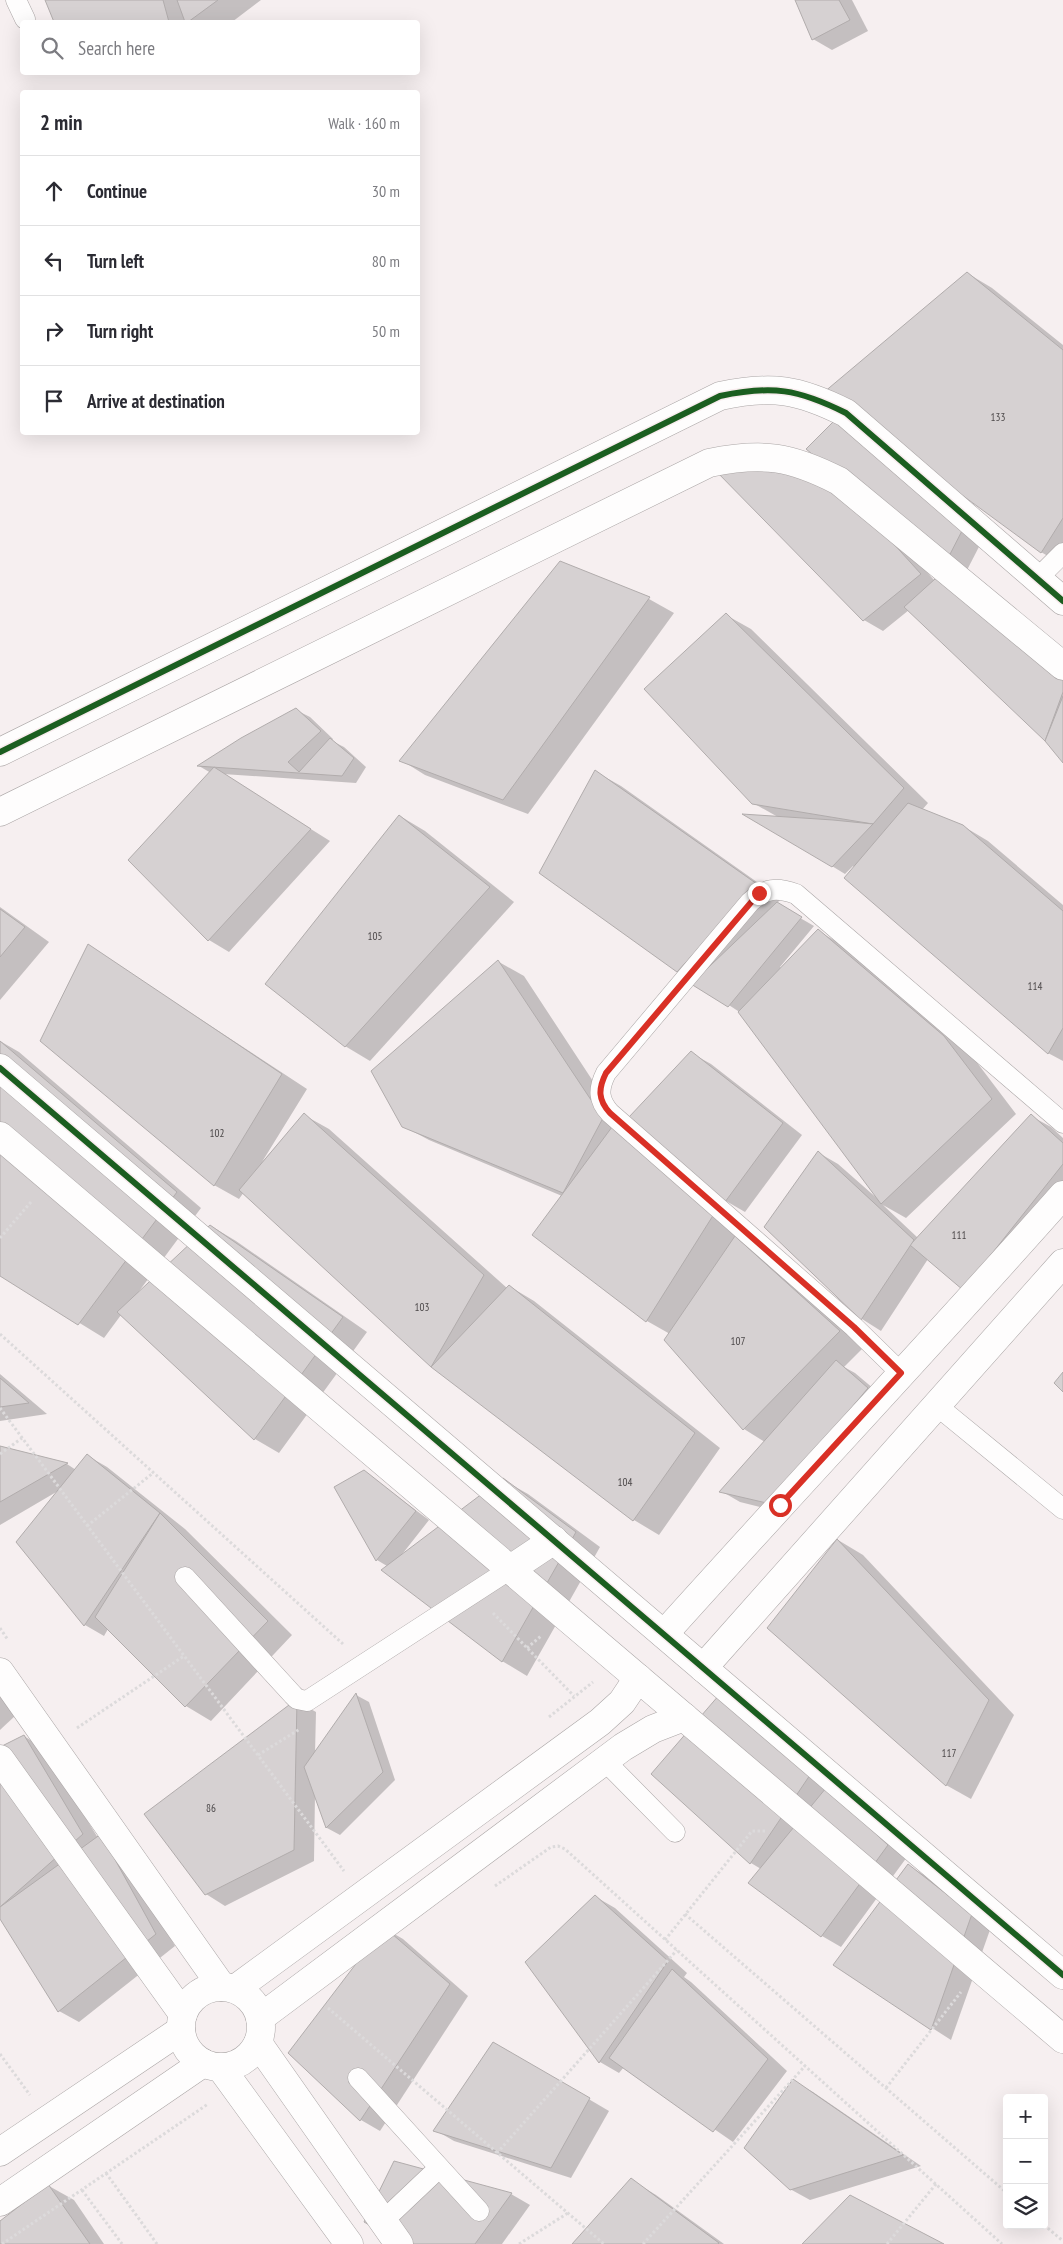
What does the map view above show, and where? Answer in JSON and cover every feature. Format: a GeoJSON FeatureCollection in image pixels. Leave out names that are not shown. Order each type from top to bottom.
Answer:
{"type":"FeatureCollection","features":[{"type":"Feature","properties":{"kind":"street"},"geometry":{"type":"LineString","coordinates":[[0,752],[720,396],[752,390],[784,390],[816,398],[846,413],[1063,601]]}},
{"type":"Feature","properties":{"kind":"street"},"geometry":{"type":"LineString","coordinates":[[0,812],[709,463],[742,456],[776,457],[809,466],[839,481],[1063,666]]}},
{"type":"Feature","properties":{"kind":"street"},"geometry":{"type":"LineString","coordinates":[[0,1068],[1063,1975]]}},
{"type":"Feature","properties":{"kind":"street"},"geometry":{"type":"LineString","coordinates":[[0,1136],[1063,2039]]}},
{"type":"Feature","properties":{"kind":"street"},"geometry":{"type":"LineString","coordinates":[[664,1634],[901,1373],[971,1299],[1063,1195]]}},
{"type":"Feature","properties":{"kind":"street"},"geometry":{"type":"LineString","coordinates":[[703,1668],[1063,1263]]}},
{"type":"Feature","properties":{"kind":"street"},"geometry":{"type":"LineString","coordinates":[[509,1570],[554,1540]]}},
{"type":"Feature","properties":{"kind":"street"},"geometry":{"type":"LineString","coordinates":[[0,1672],[228,1988],[251,2001],[259,2031],[399,2244]]}},
{"type":"Feature","properties":{"kind":"street"},"geometry":{"type":"LineString","coordinates":[[349,2244],[212,2066],[191,2055],[184,2043],[182,2022],[189,2003],[198,1994],[209,1988],[228,1988],[600,1722],[622,1702],[638,1678]]}},
{"type":"Feature","properties":{"kind":"street"},"geometry":{"type":"LineString","coordinates":[[0,2202],[212,2066],[239,2063],[246,2058],[259,2031],[605,1761],[645,1733],[669,1721],[684,1717]]}},
{"type":"Feature","properties":{"kind":"street"},"geometry":{"type":"LineString","coordinates":[[0,1759],[182,2022]]}},
{"type":"Feature","properties":{"kind":"street"},"geometry":{"type":"LineString","coordinates":[[0,2152],[48,2120],[182,2022]]}},
{"type":"Feature","properties":{"kind":"lane"},"geometry":{"type":"LineString","coordinates":[[16,0],[25,20]]}},
{"type":"Feature","properties":{"kind":"lane"},"geometry":{"type":"LineString","coordinates":[[1037,579],[1063,553]]}},
{"type":"Feature","properties":{"kind":"lane"},"geometry":{"type":"LineString","coordinates":[[901,1373],[854,1327],[610,1113],[603,1105],[599,1094],[601,1083],[606,1073],[750,902],[759,893],[771,889],[784,889],[796,894],[1063,1123]]}},
{"type":"Feature","properties":{"kind":"lane"},"geometry":{"type":"LineString","coordinates":[[936,1405],[1063,1509]]}},
{"type":"Feature","properties":{"kind":"lane"},"geometry":{"type":"LineString","coordinates":[[185,1577],[297,1699],[307,1701],[509,1570]]}},
{"type":"Feature","properties":{"kind":"lane"},"geometry":{"type":"LineString","coordinates":[[605,1761],[675,1832]]}},
{"type":"Feature","properties":{"kind":"lane"},"geometry":{"type":"LineString","coordinates":[[358,2078],[479,2211]]}},
{"type":"Feature","properties":{"kind":"lane"},"geometry":{"type":"LineString","coordinates":[[383,2221],[439,2168]]}},
{"type":"Feature","properties":{"kind":"path"},"geometry":{"type":"LineString","coordinates":[[0,1238],[51,1179]]}},
{"type":"Feature","properties":{"kind":"path"},"geometry":{"type":"LineString","coordinates":[[0,1334],[365,1664]]}},
{"type":"Feature","properties":{"kind":"path"},"geometry":{"type":"LineString","coordinates":[[0,1408],[347,1875]]}},
{"type":"Feature","properties":{"kind":"path"},"geometry":{"type":"LineString","coordinates":[[0,1454],[22,1438]]}},
{"type":"Feature","properties":{"kind":"path"},"geometry":{"type":"LineString","coordinates":[[87,1526],[153,1473]]}},
{"type":"Feature","properties":{"kind":"path"},"geometry":{"type":"LineString","coordinates":[[490,1609],[574,1696]]}},
{"type":"Feature","properties":{"kind":"path"},"geometry":{"type":"LineString","coordinates":[[0,1628],[11,1644]]}},
{"type":"Feature","properties":{"kind":"path"},"geometry":{"type":"LineString","coordinates":[[527,1648],[547,1631]]}},
{"type":"Feature","properties":{"kind":"path"},"geometry":{"type":"LineString","coordinates":[[72,1731],[184,1656]]}},
{"type":"Feature","properties":{"kind":"path"},"geometry":{"type":"LineString","coordinates":[[543,1721],[596,1677]]}},
{"type":"Feature","properties":{"kind":"path"},"geometry":{"type":"LineString","coordinates":[[258,1755],[307,1724]]}},
{"type":"Feature","properties":{"kind":"path"},"geometry":{"type":"LineString","coordinates":[[666,1940],[752,1831],[768,1831],[775,1837]]}},
{"type":"Feature","properties":{"kind":"path"},"geometry":{"type":"LineString","coordinates":[[494,1886],[551,1847],[558,1846],[564,1849],[1002,2244]]}},
{"type":"Feature","properties":{"kind":"path"},"geometry":{"type":"LineString","coordinates":[[685,1914],[1003,2190]]}},
{"type":"Feature","properties":{"kind":"path"},"geometry":{"type":"LineString","coordinates":[[497,2153],[677,1950]]}},
{"type":"Feature","properties":{"kind":"path"},"geometry":{"type":"LineString","coordinates":[[955,1984],[969,1997]]}},
{"type":"Feature","properties":{"kind":"path"},"geometry":{"type":"LineString","coordinates":[[886,2088],[962,1991]]}},
{"type":"Feature","properties":{"kind":"path"},"geometry":{"type":"LineString","coordinates":[[324,2004],[604,2244]]}},
{"type":"Feature","properties":{"kind":"path"},"geometry":{"type":"LineString","coordinates":[[0,2054],[48,2120]]}},
{"type":"Feature","properties":{"kind":"path"},"geometry":{"type":"LineString","coordinates":[[643,2244],[805,2066]]}},
{"type":"Feature","properties":{"kind":"path"},"geometry":{"type":"LineString","coordinates":[[2,2244],[215,2099]]}},
{"type":"Feature","properties":{"kind":"path"},"geometry":{"type":"LineString","coordinates":[[106,2173],[157,2244]]}},
{"type":"Feature","properties":{"kind":"path"},"geometry":{"type":"LineString","coordinates":[[887,2244],[936,2184]]}},
{"type":"Feature","properties":{"kind":"path"},"geometry":{"type":"LineString","coordinates":[[82,2190],[122,2244]]}},
{"type":"Feature","properties":{"kind":"path"},"geometry":{"type":"LineString","coordinates":[[520,2244],[568,2212]]}},
{"type":"Feature","properties":{"kind":"path"},"geometry":{"type":"LineString","coordinates":[[1048,2229],[1063,2242]]}},
{"type":"Feature","properties":{"kind":"building"},"geometry":{"type":"Polygon","coordinates":[[[45,0],[163,0],[168,20],[53,20],[45,0]]]}},
{"type":"Feature","properties":{"kind":"building"},"geometry":{"type":"Polygon","coordinates":[[[177,0],[218,0],[191,20],[184,20],[177,0]]]}},
{"type":"Feature","properties":{"kind":"building"},"geometry":{"type":"Polygon","coordinates":[[[795,0],[839,0],[850,20],[812,40],[795,0]]]}},
{"type":"Feature","properties":{"kind":"building"},"geometry":{"type":"Polygon","coordinates":[[[967,272],[1063,350],[1063,518],[1041,553],[823,393],[967,272]]]}},
{"type":"Feature","properties":{"kind":"building"},"geometry":{"type":"Polygon","coordinates":[[[840,415],[965,525],[945,564],[806,449],[840,415]]]}},
{"type":"Feature","properties":{"kind":"building"},"geometry":{"type":"Polygon","coordinates":[[[790,465],[871,519],[921,574],[863,621],[714,469],[790,465]]]}},
{"type":"Feature","properties":{"kind":"building"},"geometry":{"type":"Polygon","coordinates":[[[560,561],[650,597],[503,800],[399,761],[560,561]]]}},
{"type":"Feature","properties":{"kind":"building"},"geometry":{"type":"Polygon","coordinates":[[[945,570],[1063,671],[1063,692],[1045,741],[904,607],[945,570]]]}},
{"type":"Feature","properties":{"kind":"building"},"geometry":{"type":"Polygon","coordinates":[[[726,613],[904,788],[873,824],[752,804],[644,689],[726,613]]]}},
{"type":"Feature","properties":{"kind":"building"},"geometry":{"type":"Polygon","coordinates":[[[1063,696],[1063,763],[1045,741],[1063,696]]]}},
{"type":"Feature","properties":{"kind":"building"},"geometry":{"type":"Polygon","coordinates":[[[296,708],[321,731],[288,762],[299,772],[330,738],[354,758],[342,776],[197,766],[241,738],[296,708]]]}},
{"type":"Feature","properties":{"kind":"building"},"geometry":{"type":"Polygon","coordinates":[[[214,767],[311,829],[208,941],[128,860],[214,767]]]}},
{"type":"Feature","properties":{"kind":"building"},"geometry":{"type":"Polygon","coordinates":[[[595,770],[757,884],[677,972],[539,873],[595,770]]]}},
{"type":"Feature","properties":{"kind":"building"},"geometry":{"type":"Polygon","coordinates":[[[908,803],[963,825],[1063,911],[1063,1028],[1048,1054],[844,878],[908,803]]]}},
{"type":"Feature","properties":{"kind":"building"},"geometry":{"type":"Polygon","coordinates":[[[742,814],[833,820],[873,824],[832,867],[742,814]]]}},
{"type":"Feature","properties":{"kind":"building"},"geometry":{"type":"Polygon","coordinates":[[[399,815],[490,887],[345,1047],[265,984],[399,815]]]}},
{"type":"Feature","properties":{"kind":"building"},"geometry":{"type":"Polygon","coordinates":[[[777,902],[802,917],[728,1007],[691,984],[777,902]]]}},
{"type":"Feature","properties":{"kind":"building"},"geometry":{"type":"Polygon","coordinates":[[[0,909],[25,927],[0,957],[0,909]]]}},
{"type":"Feature","properties":{"kind":"building"},"geometry":{"type":"Polygon","coordinates":[[[818,929],[944,1036],[992,1099],[881,1204],[738,1012],[818,929]]]}},
{"type":"Feature","properties":{"kind":"building"},"geometry":{"type":"Polygon","coordinates":[[[88,944],[282,1074],[214,1186],[40,1041],[88,944]]]}},
{"type":"Feature","properties":{"kind":"building"},"geometry":{"type":"Polygon","coordinates":[[[498,960],[603,1118],[563,1193],[402,1127],[371,1071],[498,960]]]}},
{"type":"Feature","properties":{"kind":"building"},"geometry":{"type":"Polygon","coordinates":[[[0,1041],[177,1192],[78,1325],[0,1276],[0,1041]]]}},
{"type":"Feature","properties":{"kind":"building"},"geometry":{"type":"Polygon","coordinates":[[[691,1051],[783,1123],[725,1202],[629,1117],[691,1051]]]}},
{"type":"Feature","properties":{"kind":"building"},"geometry":{"type":"Polygon","coordinates":[[[304,1113],[484,1275],[431,1367],[239,1190],[304,1113]]]}},
{"type":"Feature","properties":{"kind":"building"},"geometry":{"type":"Polygon","coordinates":[[[1031,1114],[1063,1143],[1063,1164],[963,1290],[910,1245],[1031,1114]]]}},
{"type":"Feature","properties":{"kind":"building"},"geometry":{"type":"Polygon","coordinates":[[[612,1127],[714,1214],[646,1322],[532,1235],[612,1127]]]}},
{"type":"Feature","properties":{"kind":"building"},"geometry":{"type":"Polygon","coordinates":[[[818,1151],[914,1240],[861,1320],[764,1227],[818,1151]]]}},
{"type":"Feature","properties":{"kind":"building"},"geometry":{"type":"Polygon","coordinates":[[[210,1225],[343,1317],[254,1440],[117,1312],[210,1225]]]}},
{"type":"Feature","properties":{"kind":"building"},"geometry":{"type":"Polygon","coordinates":[[[735,1236],[840,1331],[743,1430],[664,1340],[735,1236]]]}},
{"type":"Feature","properties":{"kind":"building"},"geometry":{"type":"Polygon","coordinates":[[[509,1285],[695,1433],[633,1521],[431,1367],[509,1285]]]}},
{"type":"Feature","properties":{"kind":"building"},"geometry":{"type":"Polygon","coordinates":[[[836,1360],[868,1388],[771,1504],[719,1492],[836,1360]]]}},
{"type":"Feature","properties":{"kind":"building"},"geometry":{"type":"Polygon","coordinates":[[[1063,1372],[1063,1392],[1054,1383],[1063,1372]]]}},
{"type":"Feature","properties":{"kind":"building"},"geometry":{"type":"Polygon","coordinates":[[[0,1378],[29,1403],[0,1407],[0,1378]]]}},
{"type":"Feature","properties":{"kind":"building"},"geometry":{"type":"Polygon","coordinates":[[[0,1446],[68,1463],[0,1502],[0,1446]]]}},
{"type":"Feature","properties":{"kind":"building"},"geometry":{"type":"Polygon","coordinates":[[[87,1454],[160,1513],[84,1626],[16,1542],[87,1454]]]}},
{"type":"Feature","properties":{"kind":"building"},"geometry":{"type":"Polygon","coordinates":[[[364,1470],[416,1511],[376,1561],[334,1487],[364,1470]]]}},
{"type":"Feature","properties":{"kind":"building"},"geometry":{"type":"Polygon","coordinates":[[[503,1478],[576,1532],[502,1662],[381,1570],[503,1478]]]}},
{"type":"Feature","properties":{"kind":"building"},"geometry":{"type":"Polygon","coordinates":[[[160,1513],[268,1621],[185,1707],[95,1617],[160,1513]]]}},
{"type":"Feature","properties":{"kind":"building"},"geometry":{"type":"Polygon","coordinates":[[[837,1539],[989,1700],[946,1786],[767,1628],[837,1539]]]}},
{"type":"Feature","properties":{"kind":"building"},"geometry":{"type":"Polygon","coordinates":[[[726,1687],[810,1775],[750,1864],[651,1774],[726,1687]]]}},
{"type":"Feature","properties":{"kind":"building"},"geometry":{"type":"Polygon","coordinates":[[[356,1693],[383,1772],[326,1828],[304,1767],[356,1693]]]}},
{"type":"Feature","properties":{"kind":"building"},"geometry":{"type":"Polygon","coordinates":[[[297,1699],[294,1850],[205,1895],[144,1814],[297,1699]]]}},
{"type":"Feature","properties":{"kind":"building"},"geometry":{"type":"Polygon","coordinates":[[[24,1735],[83,1834],[0,1907],[0,1747],[24,1735]]]}},
{"type":"Feature","properties":{"kind":"building"},"geometry":{"type":"Polygon","coordinates":[[[826,1788],[888,1845],[821,1937],[748,1883],[826,1788]]]}},
{"type":"Feature","properties":{"kind":"building"},"geometry":{"type":"Polygon","coordinates":[[[101,1834],[156,1934],[58,2012],[0,1919],[0,1907],[101,1834]]]}},
{"type":"Feature","properties":{"kind":"building"},"geometry":{"type":"Polygon","coordinates":[[[908,1864],[972,1914],[931,2030],[833,1965],[908,1864]]]}},
{"type":"Feature","properties":{"kind":"building"},"geometry":{"type":"Polygon","coordinates":[[[595,1895],[668,1961],[599,2063],[525,1962],[595,1895]]]}},
{"type":"Feature","properties":{"kind":"building"},"geometry":{"type":"Polygon","coordinates":[[[384,1927],[450,1984],[360,2121],[288,2053],[384,1927]]]}},
{"type":"Feature","properties":{"kind":"building"},"geometry":{"type":"Polygon","coordinates":[[[672,1969],[768,2059],[713,2132],[609,2058],[672,1969]]]}},
{"type":"Feature","properties":{"kind":"building"},"geometry":{"type":"Polygon","coordinates":[[[493,2042],[590,2098],[551,2168],[433,2131],[493,2042]]]}},
{"type":"Feature","properties":{"kind":"building"},"geometry":{"type":"Polygon","coordinates":[[[793,2079],[903,2155],[790,2190],[744,2148],[793,2079]]]}},
{"type":"Feature","properties":{"kind":"building"},"geometry":{"type":"Polygon","coordinates":[[[394,2161],[512,2193],[475,2244],[404,2244],[364,2222],[394,2161]]]}},
{"type":"Feature","properties":{"kind":"building"},"geometry":{"type":"Polygon","coordinates":[[[631,2178],[719,2243],[572,2244],[631,2178]]]}},
{"type":"Feature","properties":{"kind":"building"},"geometry":{"type":"Polygon","coordinates":[[[48,2184],[90,2244],[0,2244],[0,2221],[48,2184]]]}},
{"type":"Feature","properties":{"kind":"building"},"geometry":{"type":"Polygon","coordinates":[[[850,2195],[944,2244],[802,2244],[850,2195]]]}},
{"type":"Feature","properties":{"kind":"cycle path"},"geometry":{"type":"LineString","coordinates":[[0,752],[720,396],[738,393],[770,390],[784,391],[799,394],[846,413],[1063,601]]}},
{"type":"Feature","properties":{"kind":"cycle path"},"geometry":{"type":"LineString","coordinates":[[0,1068],[1063,1975]]}},
{"type":"Feature","properties":{"kind":"route"},"geometry":{"type":"LineString","coordinates":[[759,893],[606,1073],[601,1083],[599,1094],[603,1105],[610,1113],[718,1210],[854,1327],[901,1373],[780,1505]]}}]}
